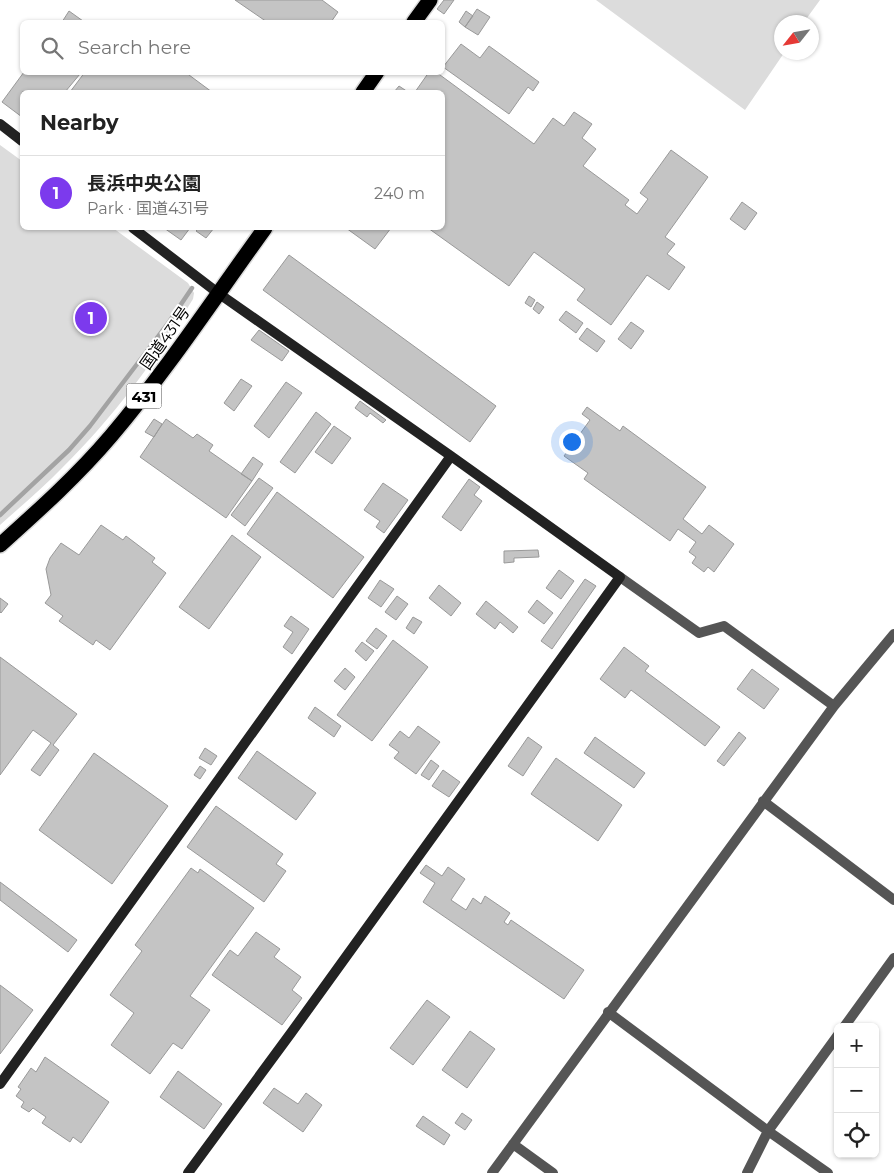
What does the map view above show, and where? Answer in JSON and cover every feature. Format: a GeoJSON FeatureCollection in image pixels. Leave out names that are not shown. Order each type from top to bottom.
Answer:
{"type":"FeatureCollection","features":[{"type":"Feature","properties":{"kind":"highway"},"geometry":{"type":"LineString","coordinates":[[415,20],[430,0]]}},
{"type":"Feature","properties":{"kind":"highway"},"geometry":{"type":"LineString","coordinates":[[364,90],[376,75]]}},
{"type":"Feature","properties":{"kind":"highway","name":"国道431号"},"geometry":{"type":"LineString","coordinates":[[0,545],[68,484],[111,437],[156,382],[264,230]]}},
{"type":"Feature","properties":{"kind":"street"},"geometry":{"type":"LineString","coordinates":[[0,124],[20,140]]}},
{"type":"Feature","properties":{"kind":"street"},"geometry":{"type":"LineString","coordinates":[[136,230],[218,293],[699,633],[724,626],[834,706]]}},
{"type":"Feature","properties":{"kind":"street"},"geometry":{"type":"LineString","coordinates":[[0,1084],[451,456]]}},
{"type":"Feature","properties":{"kind":"street"},"geometry":{"type":"LineString","coordinates":[[188,1173],[620,577]]}},
{"type":"Feature","properties":{"kind":"street"},"geometry":{"type":"LineString","coordinates":[[492,1173],[763,801],[834,706],[894,634]]}},
{"type":"Feature","properties":{"kind":"street"},"geometry":{"type":"LineString","coordinates":[[763,801],[894,900]]}},
{"type":"Feature","properties":{"kind":"street"},"geometry":{"type":"LineString","coordinates":[[847,1023],[894,958]]}},
{"type":"Feature","properties":{"kind":"street"},"geometry":{"type":"LineString","coordinates":[[608,1012],[768,1131],[828,1173]]}},
{"type":"Feature","properties":{"kind":"street"},"geometry":{"type":"LineString","coordinates":[[747,1173],[768,1131],[834,1040]]}},
{"type":"Feature","properties":{"kind":"street"},"geometry":{"type":"LineString","coordinates":[[513,1144],[553,1173]]}},
{"type":"Feature","properties":{"kind":"shaded area"},"geometry":{"type":"Polygon","coordinates":[[[596,0],[820,0],[809,15],[774,15],[774,60],[779,60],[745,110],[596,0]]]}},
{"type":"Feature","properties":{"kind":"shaded area"},"geometry":{"type":"Polygon","coordinates":[[[0,145],[20,160],[20,230],[116,230],[188,283],[194,293],[193,299],[164,344],[99,429],[40,490],[0,525],[0,145]]]}},
{"type":"Feature","properties":{"kind":"building"},"geometry":{"type":"Polygon","coordinates":[[[235,0],[322,0],[338,12],[332,20],[264,20],[235,0]]]}},
{"type":"Feature","properties":{"kind":"building"},"geometry":{"type":"Polygon","coordinates":[[[444,0],[454,0],[444,14],[437,9],[444,0]]]}},
{"type":"Feature","properties":{"kind":"building"},"geometry":{"type":"Polygon","coordinates":[[[477,9],[490,17],[478,35],[465,27],[477,9]]]}},
{"type":"Feature","properties":{"kind":"building"},"geometry":{"type":"Polygon","coordinates":[[[69,11],[82,20],[63,20],[69,11]]]}},
{"type":"Feature","properties":{"kind":"building"},"geometry":{"type":"Polygon","coordinates":[[[466,11],[473,16],[465,27],[459,22],[466,11]]]}},
{"type":"Feature","properties":{"kind":"building"},"geometry":{"type":"Polygon","coordinates":[[[461,44],[480,58],[489,46],[539,82],[533,91],[528,87],[509,114],[445,68],[445,64],[461,44]]]}},
{"type":"Feature","properties":{"kind":"building"},"geometry":{"type":"Polygon","coordinates":[[[22,75],[79,75],[67,90],[20,90],[20,116],[2,102],[22,75]]]}},
{"type":"Feature","properties":{"kind":"building"},"geometry":{"type":"Polygon","coordinates":[[[83,75],[189,75],[209,90],[72,90],[83,75]]]}},
{"type":"Feature","properties":{"kind":"building"},"geometry":{"type":"Polygon","coordinates":[[[427,75],[440,75],[534,144],[553,118],[564,126],[574,112],[592,124],[582,138],[596,149],[583,166],[629,200],[625,205],[637,214],[648,199],[640,193],[671,150],[708,177],[665,237],[675,244],[667,254],[685,267],[669,290],[647,275],[611,325],[577,300],[585,289],[534,252],[509,286],[431,230],[445,230],[445,90],[416,90],[427,75]]]}},
{"type":"Feature","properties":{"kind":"building"},"geometry":{"type":"Polygon","coordinates":[[[399,86],[405,90],[396,90],[399,86]]]}},
{"type":"Feature","properties":{"kind":"building"},"geometry":{"type":"Polygon","coordinates":[[[742,202],[757,213],[745,230],[730,219],[742,202]]]}},
{"type":"Feature","properties":{"kind":"building"},"geometry":{"type":"Polygon","coordinates":[[[167,230],[188,230],[181,240],[167,230]]]}},
{"type":"Feature","properties":{"kind":"building"},"geometry":{"type":"Polygon","coordinates":[[[197,230],[212,230],[206,238],[197,230]]]}},
{"type":"Feature","properties":{"kind":"building"},"geometry":{"type":"Polygon","coordinates":[[[349,230],[389,230],[375,249],[349,230]]]}},
{"type":"Feature","properties":{"kind":"building"},"geometry":{"type":"Polygon","coordinates":[[[289,255],[496,406],[470,442],[263,290],[289,255]]]}},
{"type":"Feature","properties":{"kind":"building"},"geometry":{"type":"Polygon","coordinates":[[[529,296],[535,300],[531,307],[525,303],[529,296]]]}},
{"type":"Feature","properties":{"kind":"building"},"geometry":{"type":"Polygon","coordinates":[[[537,302],[544,307],[539,314],[533,309],[537,302]]]}},
{"type":"Feature","properties":{"kind":"building"},"geometry":{"type":"Polygon","coordinates":[[[566,311],[583,323],[576,333],[559,320],[566,311]]]}},
{"type":"Feature","properties":{"kind":"building"},"geometry":{"type":"Polygon","coordinates":[[[631,322],[644,331],[631,349],[618,339],[631,322]]]}},
{"type":"Feature","properties":{"kind":"building"},"geometry":{"type":"Polygon","coordinates":[[[587,328],[605,341],[597,352],[579,339],[587,328]]]}},
{"type":"Feature","properties":{"kind":"building"},"geometry":{"type":"Polygon","coordinates":[[[259,330],[289,351],[282,361],[251,340],[259,330]]]}},
{"type":"Feature","properties":{"kind":"building"},"geometry":{"type":"Polygon","coordinates":[[[241,379],[252,386],[234,411],[224,403],[241,379]]]}},
{"type":"Feature","properties":{"kind":"building"},"geometry":{"type":"Polygon","coordinates":[[[286,382],[302,393],[269,438],[254,426],[286,382]]]}},
{"type":"Feature","properties":{"kind":"building"},"geometry":{"type":"Polygon","coordinates":[[[360,401],[386,420],[383,423],[370,413],[367,417],[355,408],[360,401]]]}},
{"type":"Feature","properties":{"kind":"building"},"geometry":{"type":"Polygon","coordinates":[[[587,407],[620,431],[623,426],[706,487],[683,519],[702,534],[709,525],[734,544],[714,572],[708,567],[704,572],[692,563],[696,557],[689,552],[696,542],[678,529],[670,541],[584,479],[588,473],[564,456],[590,420],[582,414],[587,407]]]}},
{"type":"Feature","properties":{"kind":"building"},"geometry":{"type":"Polygon","coordinates":[[[316,412],[331,424],[295,473],[280,462],[316,412]]]}},
{"type":"Feature","properties":{"kind":"building"},"geometry":{"type":"Polygon","coordinates":[[[154,419],[162,424],[154,437],[145,432],[154,419]]]}},
{"type":"Feature","properties":{"kind":"building"},"geometry":{"type":"Polygon","coordinates":[[[166,419],[193,438],[197,434],[213,445],[209,451],[252,481],[226,518],[140,457],[166,419]]]}},
{"type":"Feature","properties":{"kind":"building"},"geometry":{"type":"Polygon","coordinates":[[[334,426],[351,438],[332,464],[315,452],[334,426]]]}},
{"type":"Feature","properties":{"kind":"building"},"geometry":{"type":"Polygon","coordinates":[[[253,457],[263,464],[252,481],[241,474],[253,457]]]}},
{"type":"Feature","properties":{"kind":"building"},"geometry":{"type":"Polygon","coordinates":[[[259,478],[273,488],[245,526],[231,515],[259,478]]]}},
{"type":"Feature","properties":{"kind":"building"},"geometry":{"type":"Polygon","coordinates":[[[469,479],[480,487],[474,495],[482,501],[461,531],[442,517],[469,479]]]}},
{"type":"Feature","properties":{"kind":"building"},"geometry":{"type":"Polygon","coordinates":[[[383,483],[408,500],[384,533],[376,527],[380,521],[364,510],[383,483]]]}},
{"type":"Feature","properties":{"kind":"building"},"geometry":{"type":"Polygon","coordinates":[[[277,492],[364,557],[333,598],[247,534],[277,492]]]}},
{"type":"Feature","properties":{"kind":"building"},"geometry":{"type":"Polygon","coordinates":[[[101,525],[123,540],[126,536],[155,558],[152,562],[166,573],[110,650],[96,640],[93,645],[59,621],[63,616],[45,603],[51,595],[46,569],[50,558],[61,543],[79,555],[101,525]]]}},
{"type":"Feature","properties":{"kind":"building"},"geometry":{"type":"Polygon","coordinates":[[[232,535],[261,557],[209,629],[179,607],[232,535]]]}},
{"type":"Feature","properties":{"kind":"building"},"geometry":{"type":"Polygon","coordinates":[[[538,550],[539,557],[514,558],[514,562],[504,563],[504,551],[538,550]]]}},
{"type":"Feature","properties":{"kind":"building"},"geometry":{"type":"Polygon","coordinates":[[[559,570],[574,581],[561,599],[546,588],[559,570]]]}},
{"type":"Feature","properties":{"kind":"building"},"geometry":{"type":"Polygon","coordinates":[[[585,579],[596,586],[552,649],[541,641],[585,579]]]}},
{"type":"Feature","properties":{"kind":"building"},"geometry":{"type":"Polygon","coordinates":[[[380,580],[394,589],[381,607],[368,598],[380,580]]]}},
{"type":"Feature","properties":{"kind":"building"},"geometry":{"type":"Polygon","coordinates":[[[439,585],[461,603],[451,616],[429,598],[439,585]]]}},
{"type":"Feature","properties":{"kind":"building"},"geometry":{"type":"Polygon","coordinates":[[[397,596],[408,604],[396,620],[385,612],[397,596]]]}},
{"type":"Feature","properties":{"kind":"building"},"geometry":{"type":"Polygon","coordinates":[[[0,598],[8,604],[1,613],[0,612],[0,598]]]}},
{"type":"Feature","properties":{"kind":"building"},"geometry":{"type":"Polygon","coordinates":[[[537,600],[553,613],[544,624],[528,612],[537,600]]]}},
{"type":"Feature","properties":{"kind":"building"},"geometry":{"type":"Polygon","coordinates":[[[486,601],[518,627],[513,633],[500,622],[495,629],[476,614],[486,601]]]}},
{"type":"Feature","properties":{"kind":"building"},"geometry":{"type":"Polygon","coordinates":[[[291,616],[309,629],[292,654],[283,647],[293,632],[284,626],[291,616]]]}},
{"type":"Feature","properties":{"kind":"building"},"geometry":{"type":"Polygon","coordinates":[[[413,617],[422,622],[414,634],[406,628],[413,617]]]}},
{"type":"Feature","properties":{"kind":"building"},"geometry":{"type":"Polygon","coordinates":[[[376,628],[387,636],[377,649],[366,641],[376,628]]]}},
{"type":"Feature","properties":{"kind":"building"},"geometry":{"type":"Polygon","coordinates":[[[393,640],[428,667],[372,741],[337,715],[393,640]]]}},
{"type":"Feature","properties":{"kind":"building"},"geometry":{"type":"Polygon","coordinates":[[[362,642],[374,651],[366,661],[355,651],[362,642]]]}},
{"type":"Feature","properties":{"kind":"building"},"geometry":{"type":"Polygon","coordinates":[[[624,647],[649,666],[645,671],[720,727],[705,746],[631,690],[625,698],[600,679],[624,647]]]}},
{"type":"Feature","properties":{"kind":"building"},"geometry":{"type":"Polygon","coordinates":[[[0,657],[77,714],[53,745],[59,750],[40,776],[31,770],[51,743],[33,730],[0,775],[0,657]]]}},
{"type":"Feature","properties":{"kind":"building"},"geometry":{"type":"Polygon","coordinates":[[[345,668],[355,677],[345,690],[334,681],[345,668]]]}},
{"type":"Feature","properties":{"kind":"building"},"geometry":{"type":"Polygon","coordinates":[[[752,669],[779,689],[764,709],[737,689],[752,669]]]}},
{"type":"Feature","properties":{"kind":"building"},"geometry":{"type":"Polygon","coordinates":[[[315,707],[341,726],[334,737],[308,718],[315,707]]]}},
{"type":"Feature","properties":{"kind":"building"},"geometry":{"type":"Polygon","coordinates":[[[418,726],[440,742],[416,774],[394,758],[399,752],[389,745],[400,731],[409,738],[418,726]]]}},
{"type":"Feature","properties":{"kind":"building"},"geometry":{"type":"Polygon","coordinates":[[[739,732],[746,738],[724,766],[717,761],[739,732]]]}},
{"type":"Feature","properties":{"kind":"building"},"geometry":{"type":"Polygon","coordinates":[[[528,737],[542,747],[523,776],[508,766],[528,737]]]}},
{"type":"Feature","properties":{"kind":"building"},"geometry":{"type":"Polygon","coordinates":[[[595,737],[645,773],[634,788],[584,753],[595,737]]]}},
{"type":"Feature","properties":{"kind":"building"},"geometry":{"type":"Polygon","coordinates":[[[205,748],[217,756],[211,765],[199,758],[205,748]]]}},
{"type":"Feature","properties":{"kind":"building"},"geometry":{"type":"Polygon","coordinates":[[[257,751],[316,793],[296,820],[238,778],[257,751]]]}},
{"type":"Feature","properties":{"kind":"building"},"geometry":{"type":"Polygon","coordinates":[[[94,753],[168,806],[112,884],[39,830],[94,753]]]}},
{"type":"Feature","properties":{"kind":"building"},"geometry":{"type":"Polygon","coordinates":[[[556,758],[622,805],[598,841],[531,794],[556,758]]]}},
{"type":"Feature","properties":{"kind":"building"},"geometry":{"type":"Polygon","coordinates":[[[431,760],[439,766],[429,780],[421,775],[431,760]]]}},
{"type":"Feature","properties":{"kind":"building"},"geometry":{"type":"Polygon","coordinates":[[[200,766],[206,770],[200,779],[194,775],[200,766]]]}},
{"type":"Feature","properties":{"kind":"building"},"geometry":{"type":"Polygon","coordinates":[[[443,770],[460,782],[449,797],[432,786],[443,770]]]}},
{"type":"Feature","properties":{"kind":"building"},"geometry":{"type":"Polygon","coordinates":[[[216,806],[283,854],[276,864],[286,871],[264,902],[187,847],[216,806]]]}},
{"type":"Feature","properties":{"kind":"building"},"geometry":{"type":"Polygon","coordinates":[[[426,865],[442,876],[448,867],[465,879],[451,900],[466,910],[473,898],[481,904],[485,896],[510,913],[504,922],[508,925],[511,920],[584,970],[564,999],[423,902],[435,883],[420,873],[426,865]]]}},
{"type":"Feature","properties":{"kind":"building"},"geometry":{"type":"Polygon","coordinates":[[[191,868],[198,873],[200,869],[254,908],[190,996],[210,1010],[182,1049],[173,1043],[150,1074],[111,1045],[134,1013],[110,995],[142,951],[135,945],[191,868]]]}},
{"type":"Feature","properties":{"kind":"building"},"geometry":{"type":"Polygon","coordinates":[[[0,882],[77,940],[68,952],[0,900],[0,882]]]}},
{"type":"Feature","properties":{"kind":"building"},"geometry":{"type":"Polygon","coordinates":[[[256,932],[280,949],[274,957],[301,977],[292,990],[302,998],[282,1025],[212,975],[230,950],[238,956],[256,932]]]}},
{"type":"Feature","properties":{"kind":"building"},"geometry":{"type":"Polygon","coordinates":[[[0,985],[33,1010],[0,1054],[0,985]]]}},
{"type":"Feature","properties":{"kind":"building"},"geometry":{"type":"Polygon","coordinates":[[[427,1000],[450,1017],[413,1065],[390,1048],[427,1000]]]}},
{"type":"Feature","properties":{"kind":"building"},"geometry":{"type":"Polygon","coordinates":[[[470,1031],[495,1049],[467,1088],[442,1070],[470,1031]]]}},
{"type":"Feature","properties":{"kind":"building"},"geometry":{"type":"Polygon","coordinates":[[[45,1057],[109,1102],[81,1143],[73,1137],[70,1142],[42,1123],[46,1117],[33,1108],[29,1112],[21,1107],[24,1102],[16,1096],[21,1089],[18,1087],[31,1068],[36,1072],[45,1057]]]}},
{"type":"Feature","properties":{"kind":"building"},"geometry":{"type":"Polygon","coordinates":[[[178,1071],[222,1104],[204,1129],[160,1097],[178,1071]]]}},
{"type":"Feature","properties":{"kind":"building"},"geometry":{"type":"Polygon","coordinates":[[[274,1088],[298,1104],[306,1093],[322,1105],[303,1132],[263,1103],[274,1088]]]}},
{"type":"Feature","properties":{"kind":"building"},"geometry":{"type":"Polygon","coordinates":[[[462,1113],[472,1120],[465,1130],[455,1123],[462,1113]]]}},
{"type":"Feature","properties":{"kind":"building"},"geometry":{"type":"Polygon","coordinates":[[[423,1116],[450,1135],[444,1145],[416,1126],[423,1116]]]}},
{"type":"Feature","properties":{"kind":"waterway"},"geometry":{"type":"LineString","coordinates":[[0,515],[69,450],[90,426],[169,322],[192,288]]}},
{"type":"Feature","properties":{"kind":"place","name":"長浜中央公園"},"geometry":{"type":"Point","coordinates":[91,318]}}]}
